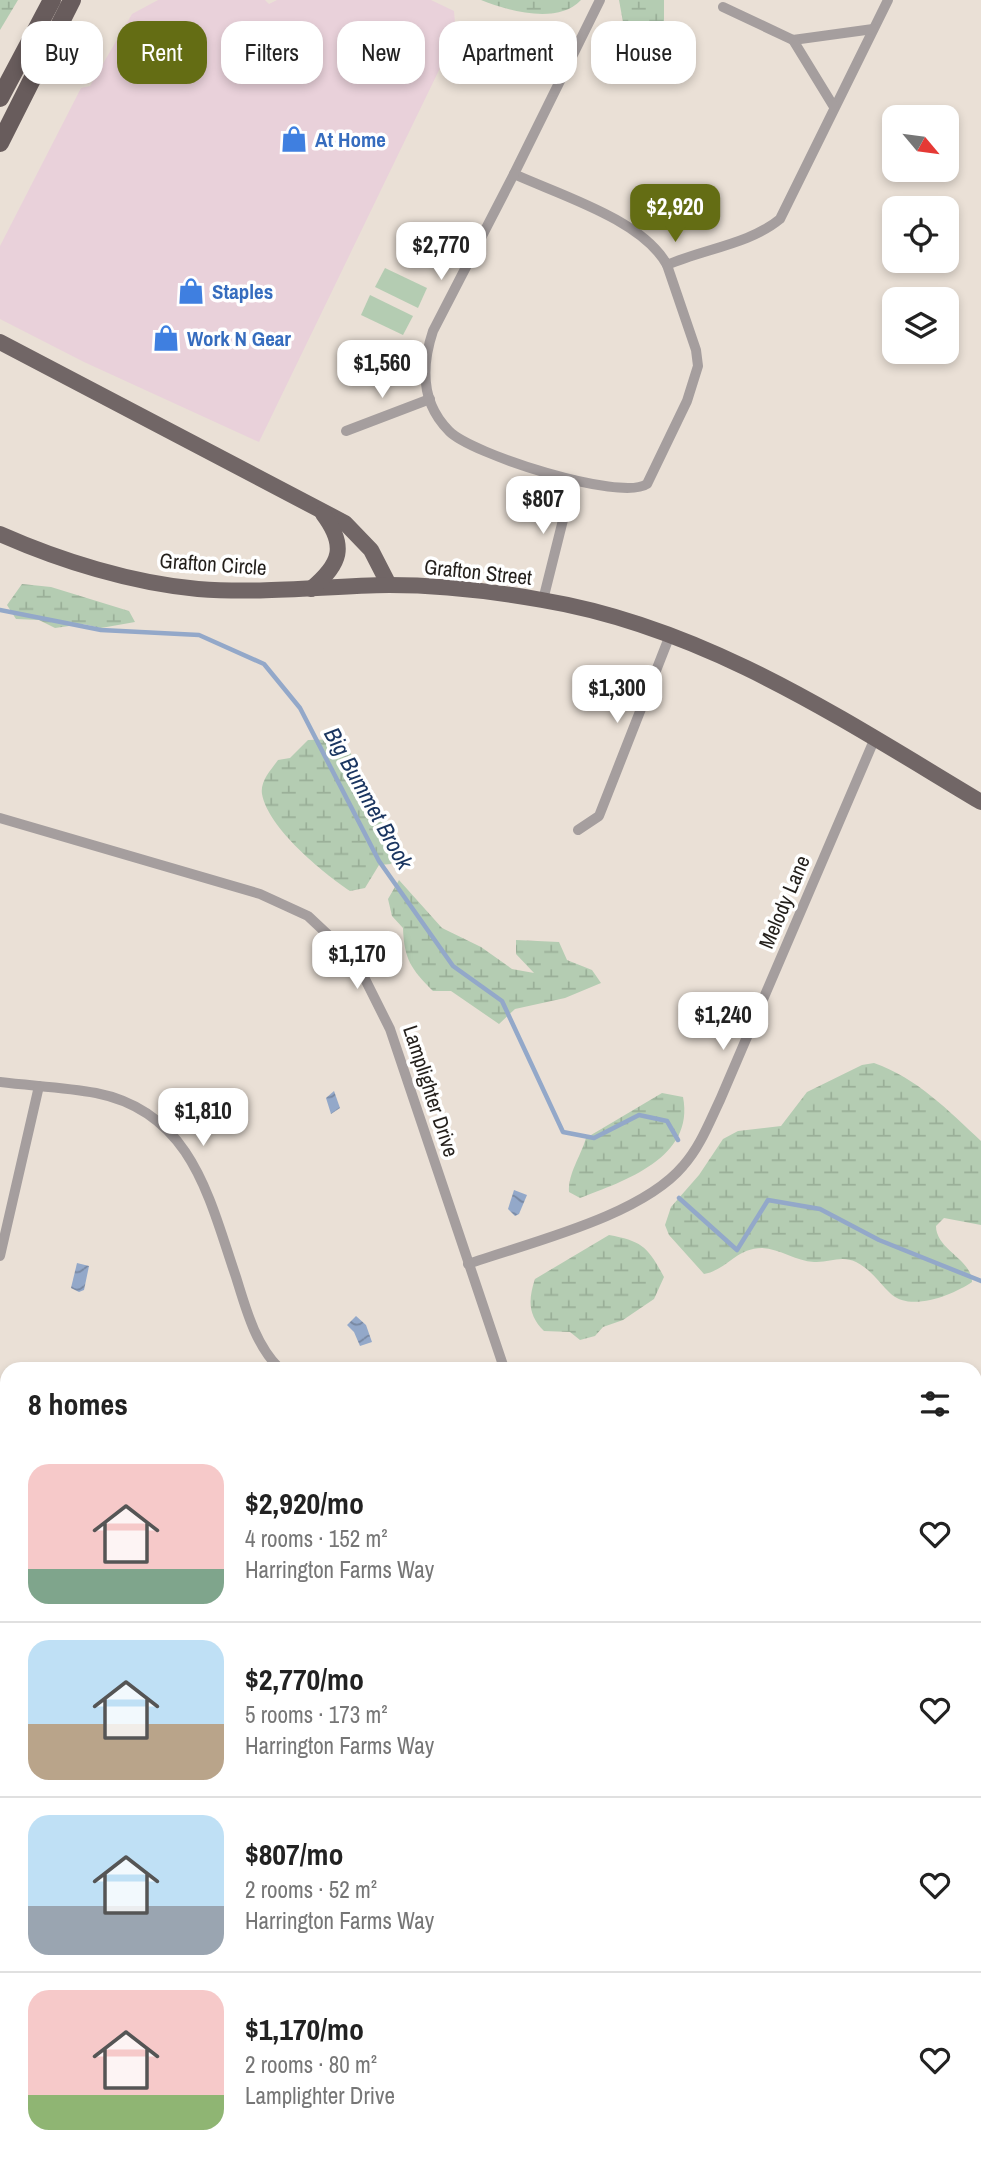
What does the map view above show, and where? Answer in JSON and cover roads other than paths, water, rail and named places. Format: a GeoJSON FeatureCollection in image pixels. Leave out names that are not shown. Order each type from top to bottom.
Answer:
{"type":"FeatureCollection","features":[{"type":"Feature","properties":{"kind":"highway"},"geometry":{"type":"LineString","coordinates":[[0,98],[52,0]]}},
{"type":"Feature","properties":{"kind":"highway"},"geometry":{"type":"LineString","coordinates":[[0,143],[72,0]]}},
{"type":"Feature","properties":{"kind":"main road"},"geometry":{"type":"LineString","coordinates":[[0,342],[345,523],[362,539],[389,585]]}},
{"type":"Feature","properties":{"kind":"main road"},"geometry":{"type":"LineString","coordinates":[[312,589],[329,573],[339,546],[334,529],[320,509]]}},
{"type":"Feature","properties":{"kind":"main road","name":"Grafton Circle"},"geometry":{"type":"LineString","coordinates":[[0,534],[89,566],[155,582],[218,590],[389,585]]}},
{"type":"Feature","properties":{"kind":"main road","name":"Grafton Street"},"geometry":{"type":"LineString","coordinates":[[389,585],[543,600],[670,635],[716,652],[773,680],[981,802]]}},
{"type":"Feature","properties":{"kind":"street"},"geometry":{"type":"LineString","coordinates":[[514,174],[623,224],[656,248],[667,265],[698,356],[696,378],[656,471],[643,487],[618,489],[573,480],[466,444],[445,426],[430,399],[424,376],[427,346],[600,0]]}},
{"type":"Feature","properties":{"kind":"street"},"geometry":{"type":"LineString","coordinates":[[667,265],[699,251],[753,235],[780,219],[888,0]]}},
{"type":"Feature","properties":{"kind":"street"},"geometry":{"type":"LineString","coordinates":[[723,7],[793,40],[873,29]]}},
{"type":"Feature","properties":{"kind":"street"},"geometry":{"type":"LineString","coordinates":[[793,40],[834,107]]}},
{"type":"Feature","properties":{"kind":"street"},"geometry":{"type":"LineString","coordinates":[[346,430],[430,399]]}},
{"type":"Feature","properties":{"kind":"street"},"geometry":{"type":"LineString","coordinates":[[543,600],[573,480]]}},
{"type":"Feature","properties":{"kind":"street"},"geometry":{"type":"LineString","coordinates":[[578,831],[599,816],[670,635]]}},
{"type":"Feature","properties":{"kind":"street","name":"Melody Lane"},"geometry":{"type":"LineString","coordinates":[[468,1264],[640,1202],[684,1166],[699,1144],[720,1100],[875,738]]}},
{"type":"Feature","properties":{"kind":"street","name":"Lamplighter Drive"},"geometry":{"type":"LineString","coordinates":[[0,818],[260,894],[307,916],[342,944],[370,983],[386,1017],[502,1362]]}},
{"type":"Feature","properties":{"kind":"street"},"geometry":{"type":"LineString","coordinates":[[0,1082],[96,1093],[121,1100],[156,1119],[180,1143],[204,1184],[249,1316],[272,1362]]}},
{"type":"Feature","properties":{"kind":"street"},"geometry":{"type":"LineString","coordinates":[[0,1256],[39,1086]]}},
{"type":"Feature","properties":{"kind":"water"},"geometry":{"type":"Polygon","coordinates":[[[418,223],[447,237],[439,253],[411,237],[418,223]]]}},
{"type":"Feature","properties":{"kind":"water"},"geometry":{"type":"Polygon","coordinates":[[[334,1091],[340,1108],[331,1114],[326,1098],[334,1091]]]}},
{"type":"Feature","properties":{"kind":"water"},"geometry":{"type":"Polygon","coordinates":[[[514,1190],[527,1195],[519,1214],[515,1216],[508,1209],[514,1190]]]}},
{"type":"Feature","properties":{"kind":"water"},"geometry":{"type":"Polygon","coordinates":[[[77,1263],[89,1266],[84,1290],[79,1292],[71,1288],[77,1263]]]}},
{"type":"Feature","properties":{"kind":"water"},"geometry":{"type":"Polygon","coordinates":[[[356,1316],[366,1325],[372,1342],[360,1346],[354,1332],[347,1325],[356,1316]]]}},
{"type":"Feature","properties":{"kind":"waterway","name":"Big Bummet Brook"},"geometry":{"type":"LineString","coordinates":[[0,610],[101,630],[199,635],[264,664],[300,708],[379,861],[453,966],[502,1001],[563,1132],[594,1138],[639,1115],[667,1121],[678,1140]]}},
{"type":"Feature","properties":{"kind":"waterway","name":"Big Bummet Brook"},"geometry":{"type":"LineString","coordinates":[[679,1198],[737,1250],[768,1200],[820,1209],[879,1240],[981,1281]]}},
{"type":"Feature","properties":{"kind":"place","name":"At Home"},"geometry":{"type":"Point","coordinates":[294,139]}},
{"type":"Feature","properties":{"kind":"place","name":"Staples"},"geometry":{"type":"Point","coordinates":[191,291]}},
{"type":"Feature","properties":{"kind":"place","name":"Work N Gear"},"geometry":{"type":"Point","coordinates":[166,338]}}]}
